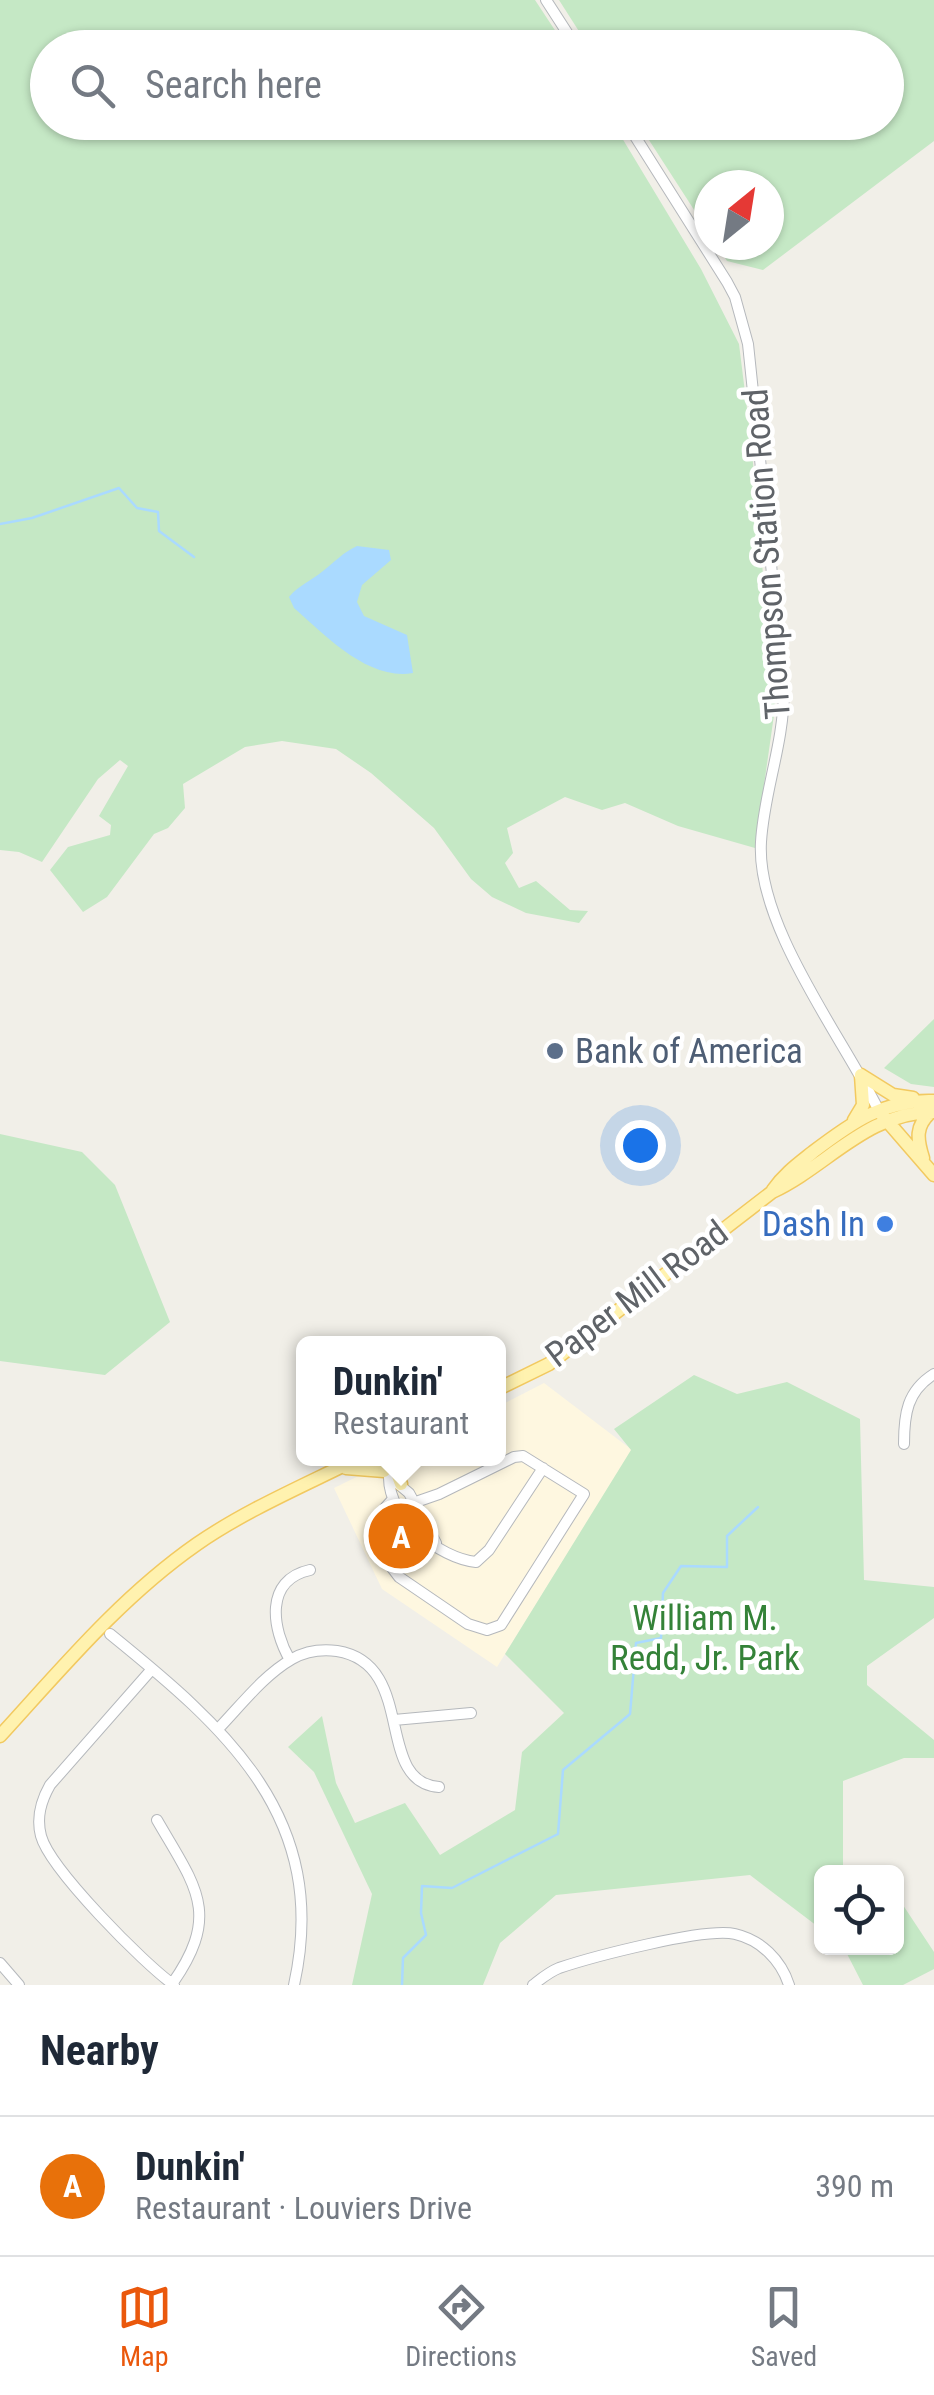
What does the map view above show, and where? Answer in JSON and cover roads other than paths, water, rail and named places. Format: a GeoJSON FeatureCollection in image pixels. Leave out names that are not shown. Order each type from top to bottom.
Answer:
{"type":"FeatureCollection","features":[{"type":"Feature","properties":{"kind":"main road"},"geometry":{"type":"LineString","coordinates":[[861,1076],[893,1094],[933,1106],[918,1131],[930,1170]]}},
{"type":"Feature","properties":{"kind":"main road"},"geometry":{"type":"LineString","coordinates":[[852,1122],[863,1105],[861,1076]]}},
{"type":"Feature","properties":{"kind":"main road","name":"Paper Mill Road"},"geometry":{"type":"LineString","coordinates":[[772,1192],[784,1176],[852,1122],[914,1100],[933,1106]]}},
{"type":"Feature","properties":{"kind":"main road"},"geometry":{"type":"LineString","coordinates":[[882,1114],[930,1170]]}},
{"type":"Feature","properties":{"kind":"main road","name":"Paper Mill Road"},"geometry":{"type":"LineString","coordinates":[[506,1385],[549,1364],[772,1192],[798,1180],[882,1114]]}},
{"type":"Feature","properties":{"kind":"main road"},"geometry":{"type":"LineString","coordinates":[[0,1736],[87,1640],[161,1571],[216,1532],[333,1468],[391,1478],[395,1466]]}},
{"type":"Feature","properties":{"kind":"street"},"geometry":{"type":"LineString","coordinates":[[546,0],[565,30]]}},
{"type":"Feature","properties":{"kind":"street","name":"Thompson Station Road"},"geometry":{"type":"LineString","coordinates":[[637,140],[727,282],[748,344],[784,689],[780,743],[760,842],[763,880],[778,927],[882,1114]]}},
{"type":"Feature","properties":{"kind":"street"},"geometry":{"type":"LineString","coordinates":[[904,1444],[904,1420],[910,1400],[918,1386],[934,1374]]}},
{"type":"Feature","properties":{"kind":"street"},"geometry":{"type":"LineString","coordinates":[[392,1500],[375,1519],[374,1528],[386,1560],[400,1577],[468,1624],[486,1630],[500,1624],[584,1494],[523,1456],[506,1460]]}},
{"type":"Feature","properties":{"kind":"street"},"geometry":{"type":"LineString","coordinates":[[381,1466],[414,1502],[436,1544]]}},
{"type":"Feature","properties":{"kind":"street"},"geometry":{"type":"LineString","coordinates":[[414,1502],[494,1466]]}},
{"type":"Feature","properties":{"kind":"street"},"geometry":{"type":"LineString","coordinates":[[391,1478],[392,1500],[422,1537],[460,1560],[481,1560],[543,1468]]}},
{"type":"Feature","properties":{"kind":"street"},"geometry":{"type":"LineString","coordinates":[[290,1660],[278,1636],[275,1606],[288,1580],[310,1570]]}},
{"type":"Feature","properties":{"kind":"street"},"geometry":{"type":"LineString","coordinates":[[110,1634],[219,1728],[261,1781],[290,1849],[297,1883],[300,1925],[294,1985]]}},
{"type":"Feature","properties":{"kind":"street"},"geometry":{"type":"LineString","coordinates":[[219,1728],[290,1660],[321,1650],[340,1652],[357,1658],[384,1684],[401,1753],[410,1771],[423,1783],[439,1787]]}},
{"type":"Feature","properties":{"kind":"street"},"geometry":{"type":"LineString","coordinates":[[152,1670],[50,1785],[42,1801],[39,1827],[54,1861],[130,1947],[173,1984],[195,1946],[200,1908],[188,1876],[156,1820]]}},
{"type":"Feature","properties":{"kind":"street"},"geometry":{"type":"LineString","coordinates":[[394,1720],[471,1714]]}},
{"type":"Feature","properties":{"kind":"street"},"geometry":{"type":"LineString","coordinates":[[534,1985],[560,1968],[717,1932],[734,1934],[764,1948],[778,1962],[789,1985]]}},
{"type":"Feature","properties":{"kind":"street"},"geometry":{"type":"LineString","coordinates":[[0,1963],[19,1985]]}},
{"type":"Feature","properties":{"kind":"water"},"geometry":{"type":"Polygon","coordinates":[[[357,546],[389,550],[391,560],[362,585],[357,602],[364,616],[407,635],[413,673],[380,670],[348,654],[294,608],[289,597],[357,546]]]}},
{"type":"Feature","properties":{"kind":"waterway"},"geometry":{"type":"LineString","coordinates":[[0,524],[32,518],[119,488],[137,508],[158,512],[159,531],[194,557]]}},
{"type":"Feature","properties":{"kind":"waterway"},"geometry":{"type":"LineString","coordinates":[[402,1985],[403,1958],[426,1935],[421,1913],[422,1886],[452,1888],[558,1834],[563,1770],[630,1714],[636,1643],[661,1638],[663,1593],[681,1566],[727,1567],[727,1536],[758,1507]]}},
{"type":"Feature","properties":{"kind":"place","name":"Bank of America"},"geometry":{"type":"Point","coordinates":[555,1051]}},
{"type":"Feature","properties":{"kind":"place","name":"Dash In"},"geometry":{"type":"Point","coordinates":[885,1224]}},
{"type":"Feature","properties":{"kind":"place","name":"Dunkin'"},"geometry":{"type":"Point","coordinates":[401,1536]}},
{"type":"Feature","properties":{"kind":"park label","name":"William M. Redd, Jr. Park"},"geometry":{"type":"Point","coordinates":[705,1638]}}]}
